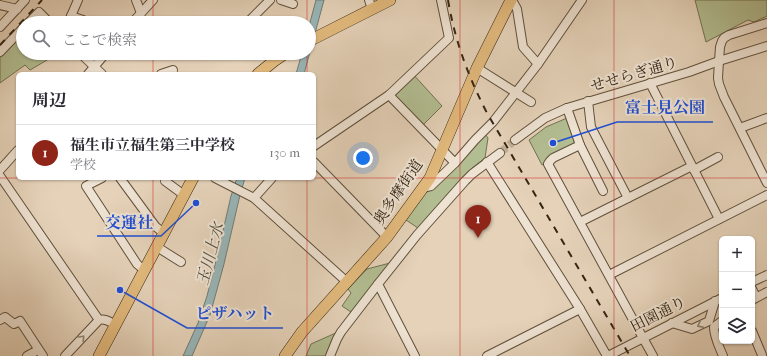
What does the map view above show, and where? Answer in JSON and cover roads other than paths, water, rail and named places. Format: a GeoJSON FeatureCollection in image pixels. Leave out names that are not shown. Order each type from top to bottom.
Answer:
{"type":"FeatureCollection","features":[{"type":"Feature","properties":{"kind":"main road"},"geometry":{"type":"LineString","coordinates":[[316,36],[370,4],[390,0]]}},
{"type":"Feature","properties":{"kind":"main road","name":"奥多摩街道"},"geometry":{"type":"LineString","coordinates":[[285,356],[302,332],[387,237],[430,178],[477,68],[512,0]]}},
{"type":"Feature","properties":{"kind":"main road"},"geometry":{"type":"LineString","coordinates":[[260,72],[276,60]]}},
{"type":"Feature","properties":{"kind":"main road"},"geometry":{"type":"LineString","coordinates":[[99,356],[192,180]]}},
{"type":"Feature","properties":{"kind":"street"},"geometry":{"type":"LineString","coordinates":[[0,27],[25,0]]}},
{"type":"Feature","properties":{"kind":"street"},"geometry":{"type":"LineString","coordinates":[[72,16],[78,0]]}},
{"type":"Feature","properties":{"kind":"street"},"geometry":{"type":"LineString","coordinates":[[136,0],[141,13]]}},
{"type":"Feature","properties":{"kind":"street"},"geometry":{"type":"LineString","coordinates":[[138,16],[153,0]]}},
{"type":"Feature","properties":{"kind":"street"},"geometry":{"type":"LineString","coordinates":[[254,16],[270,0]]}},
{"type":"Feature","properties":{"kind":"street"},"geometry":{"type":"LineString","coordinates":[[281,0],[292,4]]}},
{"type":"Feature","properties":{"kind":"street"},"geometry":{"type":"LineString","coordinates":[[316,145],[389,95],[449,38],[441,0]]}},
{"type":"Feature","properties":{"kind":"street"},"geometry":{"type":"LineString","coordinates":[[512,0],[517,9],[523,47],[538,64]]}},
{"type":"Feature","properties":{"kind":"street"},"geometry":{"type":"LineString","coordinates":[[422,188],[431,186],[455,163],[493,122],[538,64],[582,0]]}},
{"type":"Feature","properties":{"kind":"street"},"geometry":{"type":"LineString","coordinates":[[0,5],[17,9]]}},
{"type":"Feature","properties":{"kind":"street"},"geometry":{"type":"LineString","coordinates":[[35,16],[39,12],[43,16]]}},
{"type":"Feature","properties":{"kind":"street"},"geometry":{"type":"LineString","coordinates":[[767,23],[724,38],[720,47],[718,78],[721,91],[767,183]]}},
{"type":"Feature","properties":{"kind":"street"},"geometry":{"type":"LineString","coordinates":[[0,52],[16,35]]}},
{"type":"Feature","properties":{"kind":"street","name":"せせらぎ通り"},"geometry":{"type":"LineString","coordinates":[[515,140],[545,118],[567,108],[689,72],[767,46]]}},
{"type":"Feature","properties":{"kind":"street"},"geometry":{"type":"LineString","coordinates":[[87,60],[100,72]]}},
{"type":"Feature","properties":{"kind":"street"},"geometry":{"type":"LineString","coordinates":[[90,72],[100,60]]}},
{"type":"Feature","properties":{"kind":"street"},"geometry":{"type":"LineString","coordinates":[[477,68],[531,102]]}},
{"type":"Feature","properties":{"kind":"street"},"geometry":{"type":"LineString","coordinates":[[166,72],[172,70]]}},
{"type":"Feature","properties":{"kind":"street"},"geometry":{"type":"LineString","coordinates":[[650,83],[719,219]]}},
{"type":"Feature","properties":{"kind":"street"},"geometry":{"type":"LineString","coordinates":[[389,95],[455,163]]}},
{"type":"Feature","properties":{"kind":"street"},"geometry":{"type":"LineString","coordinates":[[588,101],[592,126],[628,198]]}},
{"type":"Feature","properties":{"kind":"street"},"geometry":{"type":"LineString","coordinates":[[567,108],[580,144],[603,191]]}},
{"type":"Feature","properties":{"kind":"street"},"geometry":{"type":"LineString","coordinates":[[740,128],[767,118]]}},
{"type":"Feature","properties":{"kind":"street"},"geometry":{"type":"LineString","coordinates":[[580,144],[553,158],[548,164],[653,356]]}},
{"type":"Feature","properties":{"kind":"street"},"geometry":{"type":"LineString","coordinates":[[0,170],[16,152]]}},
{"type":"Feature","properties":{"kind":"street"},"geometry":{"type":"LineString","coordinates":[[330,356],[341,332],[417,235],[472,174],[500,153]]}},
{"type":"Feature","properties":{"kind":"street"},"geometry":{"type":"LineString","coordinates":[[580,222],[628,198],[718,157]]}},
{"type":"Feature","properties":{"kind":"street"},"geometry":{"type":"LineString","coordinates":[[487,162],[580,309],[607,356]]}},
{"type":"Feature","properties":{"kind":"street"},"geometry":{"type":"LineString","coordinates":[[316,164],[387,237]]}},
{"type":"Feature","properties":{"kind":"street"},"geometry":{"type":"LineString","coordinates":[[0,176],[99,320]]}},
{"type":"Feature","properties":{"kind":"street"},"geometry":{"type":"LineString","coordinates":[[98,180],[86,186],[137,264],[144,270]]}},
{"type":"Feature","properties":{"kind":"street"},"geometry":{"type":"LineString","coordinates":[[121,180],[156,227],[164,233]]}},
{"type":"Feature","properties":{"kind":"street"},"geometry":{"type":"LineString","coordinates":[[219,180],[254,198],[347,282]]}},
{"type":"Feature","properties":{"kind":"street"},"geometry":{"type":"LineString","coordinates":[[254,198],[270,180]]}},
{"type":"Feature","properties":{"kind":"street"},"geometry":{"type":"LineString","coordinates":[[165,181],[184,196]]}},
{"type":"Feature","properties":{"kind":"street"},"geometry":{"type":"LineString","coordinates":[[609,275],[767,195]]}},
{"type":"Feature","properties":{"kind":"street"},"geometry":{"type":"LineString","coordinates":[[157,247],[181,262]]}},
{"type":"Feature","properties":{"kind":"street"},"geometry":{"type":"LineString","coordinates":[[755,281],[767,275]]}},
{"type":"Feature","properties":{"kind":"street"},"geometry":{"type":"LineString","coordinates":[[378,284],[415,356]]}},
{"type":"Feature","properties":{"kind":"street"},"geometry":{"type":"LineString","coordinates":[[755,298],[767,292]]}},
{"type":"Feature","properties":{"kind":"street"},"geometry":{"type":"LineString","coordinates":[[672,323],[692,329],[709,321],[718,300]]}},
{"type":"Feature","properties":{"kind":"street","name":"田園通り"},"geometry":{"type":"LineString","coordinates":[[607,356],[718,300]]}},
{"type":"Feature","properties":{"kind":"street"},"geometry":{"type":"LineString","coordinates":[[488,356],[580,309]]}},
{"type":"Feature","properties":{"kind":"street"},"geometry":{"type":"LineString","coordinates":[[0,320],[5,317],[14,324],[20,321],[40,353],[27,356]]}},
{"type":"Feature","properties":{"kind":"street"},"geometry":{"type":"LineString","coordinates":[[65,356],[99,320],[102,319],[116,325]]}},
{"type":"Feature","properties":{"kind":"street"},"geometry":{"type":"LineString","coordinates":[[719,323],[714,327],[714,336],[723,356]]}},
{"type":"Feature","properties":{"kind":"street"},"geometry":{"type":"LineString","coordinates":[[755,339],[762,355]]}},
{"type":"Feature","properties":{"kind":"water"},"geometry":{"type":"Polygon","coordinates":[[[316,0],[324,0],[316,30],[316,16],[312,16],[316,0]]]}},
{"type":"Feature","properties":{"kind":"water"},"geometry":{"type":"Polygon","coordinates":[[[300,60],[308,60],[305,72],[297,72],[300,60]]]}},
{"type":"Feature","properties":{"kind":"water"},"geometry":{"type":"Polygon","coordinates":[[[236,180],[244,180],[210,315],[192,356],[183,356],[198,323],[207,296],[231,196],[236,180]]]}},
{"type":"Feature","properties":{"kind":"tunnel"},"geometry":{"type":"LineString","coordinates":[[500,153],[515,140]]}},
{"type":"Feature","properties":{"kind":"railway"},"geometry":{"type":"LineString","coordinates":[[27,16],[42,0]]}},
{"type":"Feature","properties":{"kind":"railway"},"geometry":{"type":"LineString","coordinates":[[448,0],[458,44],[474,86],[487,113],[630,356]]}},
{"type":"Feature","properties":{"kind":"railway"},"geometry":{"type":"LineString","coordinates":[[0,45],[16,28]]}},
{"type":"Feature","properties":{"kind":"place","name":"富士見公園"},"geometry":{"type":"Point","coordinates":[553,143]}},
{"type":"Feature","properties":{"kind":"place","name":"交運社"},"geometry":{"type":"Point","coordinates":[196,203]}},
{"type":"Feature","properties":{"kind":"place","name":"福生市立福生第三中学校"},"geometry":{"type":"Point","coordinates":[478,238]}},
{"type":"Feature","properties":{"kind":"place","name":"ピザハット"},"geometry":{"type":"Point","coordinates":[120,290]}},
{"type":"Feature","properties":{"kind":"water label","name":"玉川上水"},"geometry":{"type":"Point","coordinates":[210,254]}}]}
